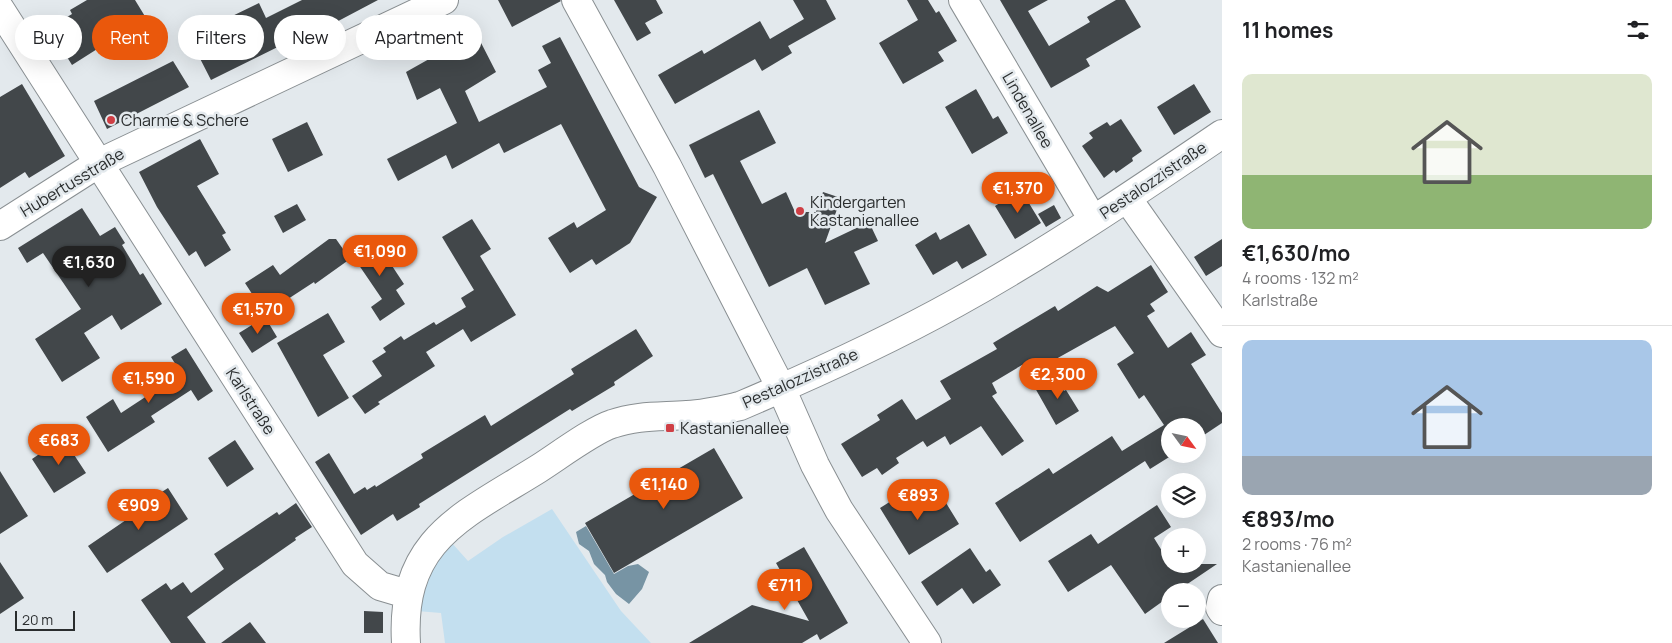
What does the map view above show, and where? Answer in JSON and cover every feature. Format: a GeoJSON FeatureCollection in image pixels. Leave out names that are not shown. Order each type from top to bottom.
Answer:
{"type":"FeatureCollection","features":[{"type":"Feature","properties":{"kind":"street","name":"Hubertusstraße"},"geometry":{"type":"LineString","coordinates":[[0,226],[99,162],[444,0]]}},
{"type":"Feature","properties":{"kind":"street"},"geometry":{"type":"LineString","coordinates":[[576,0],[667,166],[781,388],[815,465],[839,510],[927,643]]}},
{"type":"Feature","properties":{"kind":"street","name":"Lindenallee"},"geometry":{"type":"LineString","coordinates":[[963,0],[1093,220]]}},
{"type":"Feature","properties":{"kind":"street","name":"Karlstraße"},"geometry":{"type":"LineString","coordinates":[[0,9],[355,564],[380,586],[407,594]]}},
{"type":"Feature","properties":{"kind":"street","name":"Pestalozzistraße"},"geometry":{"type":"LineString","coordinates":[[406,643],[404,616],[407,594],[414,572],[434,541],[465,514],[611,424],[643,416],[715,412],[740,406],[897,335],[957,303],[1093,220],[1222,134]]}},
{"type":"Feature","properties":{"kind":"street"},"geometry":{"type":"LineString","coordinates":[[1127,198],[1222,332]]}},
{"type":"Feature","properties":{"kind":"street"},"geometry":{"type":"LineString","coordinates":[[1222,599],[1220,608],[1222,611]]}},
{"type":"Feature","properties":{"kind":"shaded area"},"geometry":{"type":"Polygon","coordinates":[[[552,509],[621,611],[651,643],[445,643],[441,613],[417,611],[428,569],[451,542],[468,561],[503,537],[552,509]]]}},
{"type":"Feature","properties":{"kind":"shaded area"},"geometry":{"type":"Polygon","coordinates":[[[586,526],[614,574],[628,566],[638,564],[649,572],[642,589],[629,604],[616,594],[607,582],[605,575],[594,564],[589,551],[579,544],[576,532],[586,526]]]}},
{"type":"Feature","properties":{"kind":"building"},"geometry":{"type":"Polygon","coordinates":[[[87,0],[135,0],[144,15],[92,15],[92,52],[82,59],[82,15],[70,15],[72,14],[70,10],[87,0]]]}},
{"type":"Feature","properties":{"kind":"building"},"geometry":{"type":"Polygon","coordinates":[[[302,0],[378,0],[346,17],[346,15],[274,15],[274,49],[264,54],[264,15],[234,15],[259,3],[266,18],[302,0]]]}},
{"type":"Feature","properties":{"kind":"building"},"geometry":{"type":"Polygon","coordinates":[[[498,0],[560,0],[561,1],[512,27],[498,0]]]}},
{"type":"Feature","properties":{"kind":"building"},"geometry":{"type":"Polygon","coordinates":[[[614,0],[656,0],[663,13],[645,23],[651,33],[637,41],[614,0]]]}},
{"type":"Feature","properties":{"kind":"building"},"geometry":{"type":"Polygon","coordinates":[[[793,0],[826,0],[836,19],[788,46],[792,53],[762,71],[755,59],[675,104],[658,75],[702,50],[704,54],[760,21],[770,39],[804,19],[793,0]]]}},
{"type":"Feature","properties":{"kind":"building"},"geometry":{"type":"Polygon","coordinates":[[[907,0],[928,0],[936,13],[939,11],[957,41],[938,52],[944,61],[903,84],[879,43],[918,20],[907,0]]]}},
{"type":"Feature","properties":{"kind":"building"},"geometry":{"type":"Polygon","coordinates":[[[1000,0],[1048,0],[1028,11],[1049,46],[1090,22],[1087,17],[1116,0],[1125,0],[1141,27],[1086,59],[1090,66],[1051,88],[1000,0]]]}},
{"type":"Feature","properties":{"kind":"building"},"geometry":{"type":"Polygon","coordinates":[[[560,37],[639,187],[657,197],[630,243],[596,265],[592,259],[570,273],[548,238],[574,222],[577,228],[606,210],[561,124],[504,153],[499,143],[452,169],[446,155],[398,181],[387,159],[457,123],[440,88],[417,100],[406,72],[427,60],[482,60],[482,45],[496,72],[465,91],[479,122],[547,87],[538,70],[551,63],[542,46],[560,37]]]}},
{"type":"Feature","properties":{"kind":"building"},"geometry":{"type":"Polygon","coordinates":[[[69,60],[80,60],[72,65],[69,60]]]}},
{"type":"Feature","properties":{"kind":"building"},"geometry":{"type":"Polygon","coordinates":[[[201,60],[251,60],[211,80],[201,60]]]}},
{"type":"Feature","properties":{"kind":"building"},"geometry":{"type":"Polygon","coordinates":[[[173,61],[189,87],[107,129],[94,101],[173,61]]]}},
{"type":"Feature","properties":{"kind":"building"},"geometry":{"type":"Polygon","coordinates":[[[22,84],[65,156],[29,178],[25,172],[0,188],[0,97],[22,84]]]}},
{"type":"Feature","properties":{"kind":"building"},"geometry":{"type":"Polygon","coordinates":[[[1194,84],[1211,112],[1174,135],[1157,107],[1194,84]]]}},
{"type":"Feature","properties":{"kind":"building"},"geometry":{"type":"Polygon","coordinates":[[[976,89],[993,119],[998,116],[1008,133],[972,154],[945,107],[976,89]]]}},
{"type":"Feature","properties":{"kind":"building"},"geometry":{"type":"Polygon","coordinates":[[[759,110],[776,143],[740,161],[762,204],[786,192],[795,212],[816,212],[823,192],[841,198],[825,243],[869,222],[878,241],[854,252],[870,284],[825,305],[807,268],[769,287],[713,174],[705,178],[689,145],[759,110]]]}},
{"type":"Feature","properties":{"kind":"building"},"geometry":{"type":"Polygon","coordinates":[[[1121,119],[1142,151],[1132,158],[1133,161],[1116,173],[1114,170],[1104,178],[1082,146],[1093,138],[1089,133],[1107,122],[1110,126],[1121,119]]]}},
{"type":"Feature","properties":{"kind":"building"},"geometry":{"type":"Polygon","coordinates":[[[307,122],[323,155],[288,172],[272,139],[307,122]]]}},
{"type":"Feature","properties":{"kind":"building"},"geometry":{"type":"Polygon","coordinates":[[[200,139],[219,174],[197,186],[226,233],[222,235],[231,250],[205,267],[196,251],[189,256],[157,207],[139,172],[200,139]]]}},
{"type":"Feature","properties":{"kind":"building"},"geometry":{"type":"Polygon","coordinates":[[[1021,190],[1041,223],[1015,239],[995,206],[1021,190]]]}},
{"type":"Feature","properties":{"kind":"building"},"geometry":{"type":"Polygon","coordinates":[[[297,204],[306,220],[283,233],[274,216],[297,204]]]}},
{"type":"Feature","properties":{"kind":"building"},"geometry":{"type":"Polygon","coordinates":[[[1054,205],[1061,218],[1046,227],[1038,214],[1054,205]]]}},
{"type":"Feature","properties":{"kind":"building"},"geometry":{"type":"Polygon","coordinates":[[[82,208],[100,236],[115,227],[125,243],[122,245],[140,275],[143,273],[162,304],[121,330],[112,315],[84,333],[100,358],[62,382],[35,339],[81,309],[43,253],[27,263],[18,248],[82,208]]]}},
{"type":"Feature","properties":{"kind":"building"},"geometry":{"type":"Polygon","coordinates":[[[472,219],[491,249],[480,256],[516,315],[471,342],[463,329],[426,352],[435,366],[378,402],[380,404],[365,414],[352,396],[382,376],[372,361],[386,352],[383,348],[401,336],[404,340],[434,322],[436,325],[466,307],[461,298],[474,290],[442,237],[472,219]]]}},
{"type":"Feature","properties":{"kind":"building"},"geometry":{"type":"Polygon","coordinates":[[[969,224],[987,255],[962,269],[957,261],[933,275],[915,245],[936,232],[940,240],[969,224]]]}},
{"type":"Feature","properties":{"kind":"building"},"geometry":{"type":"Polygon","coordinates":[[[373,237],[404,284],[396,290],[405,304],[380,321],[371,307],[382,299],[350,252],[373,237]]]}},
{"type":"Feature","properties":{"kind":"building"},"geometry":{"type":"Polygon","coordinates":[[[329,239],[336,239],[350,259],[315,284],[314,282],[265,314],[245,283],[273,265],[280,275],[329,239]]]}},
{"type":"Feature","properties":{"kind":"building"},"geometry":{"type":"Polygon","coordinates":[[[1222,239],[1222,266],[1206,276],[1194,257],[1222,239]]]}},
{"type":"Feature","properties":{"kind":"building"},"geometry":{"type":"Polygon","coordinates":[[[1151,265],[1168,292],[1150,304],[1155,311],[1147,316],[1168,348],[1191,332],[1206,355],[1191,364],[1222,413],[1222,423],[1206,434],[1206,418],[1161,418],[1161,420],[1144,395],[1139,399],[1117,364],[1134,353],[1115,326],[1047,364],[1079,411],[1056,425],[1022,365],[992,383],[997,393],[992,396],[1024,441],[1002,456],[981,426],[950,445],[945,436],[927,447],[923,441],[896,458],[899,463],[882,475],[877,468],[862,477],[841,444],[880,420],[877,415],[902,399],[916,420],[951,399],[940,381],[997,349],[993,343],[1055,306],[1058,311],[1097,286],[1108,292],[1151,265]]]}},
{"type":"Feature","properties":{"kind":"building"},"geometry":{"type":"Polygon","coordinates":[[[328,313],[345,342],[323,355],[349,398],[318,417],[277,343],[328,313]]]}},
{"type":"Feature","properties":{"kind":"building"},"geometry":{"type":"Polygon","coordinates":[[[265,317],[277,337],[252,353],[239,333],[265,317]]]}},
{"type":"Feature","properties":{"kind":"building"},"geometry":{"type":"Polygon","coordinates":[[[636,329],[653,356],[614,382],[615,385],[572,411],[570,409],[419,504],[420,507],[397,521],[393,514],[361,535],[315,462],[329,453],[354,494],[365,487],[367,490],[375,485],[376,487],[423,458],[421,454],[485,415],[491,426],[574,374],[571,369],[636,329]]]}},
{"type":"Feature","properties":{"kind":"building"},"geometry":{"type":"Polygon","coordinates":[[[186,348],[213,391],[198,401],[191,390],[151,416],[155,422],[108,452],[86,417],[113,399],[121,413],[156,390],[153,386],[179,370],[171,357],[186,348]]]}},
{"type":"Feature","properties":{"kind":"building"},"geometry":{"type":"Polygon","coordinates":[[[1161,427],[1161,462],[1150,469],[1145,461],[1020,542],[995,503],[1049,468],[1053,474],[1112,436],[1122,451],[1161,427]]]}},
{"type":"Feature","properties":{"kind":"building"},"geometry":{"type":"Polygon","coordinates":[[[63,438],[86,473],[54,493],[32,459],[63,438]]]}},
{"type":"Feature","properties":{"kind":"building"},"geometry":{"type":"Polygon","coordinates":[[[235,440],[254,469],[227,487],[208,458],[235,440]]]}},
{"type":"Feature","properties":{"kind":"building"},"geometry":{"type":"Polygon","coordinates":[[[714,448],[743,498],[614,573],[585,523],[714,448]]]}},
{"type":"Feature","properties":{"kind":"building"},"geometry":{"type":"Polygon","coordinates":[[[0,471],[28,516],[0,534],[0,471]]]}},
{"type":"Feature","properties":{"kind":"building"},"geometry":{"type":"Polygon","coordinates":[[[168,488],[188,519],[107,573],[88,546],[145,507],[143,504],[168,488]]]}},
{"type":"Feature","properties":{"kind":"building"},"geometry":{"type":"Polygon","coordinates":[[[907,491],[921,512],[943,498],[959,524],[909,555],[880,508],[907,491]]]}},
{"type":"Feature","properties":{"kind":"building"},"geometry":{"type":"Polygon","coordinates":[[[296,503],[312,527],[187,617],[206,643],[171,643],[141,600],[166,583],[171,590],[183,582],[191,593],[224,569],[214,554],[277,512],[279,515],[296,503]]]}},
{"type":"Feature","properties":{"kind":"building"},"geometry":{"type":"Polygon","coordinates":[[[1157,505],[1161,511],[1161,518],[1165,518],[1171,527],[1161,528],[1161,533],[1154,538],[1161,549],[1161,573],[1204,573],[1189,583],[1161,583],[1161,602],[1145,614],[1111,565],[1068,592],[1048,561],[1091,534],[1098,544],[1157,505]]]}},
{"type":"Feature","properties":{"kind":"building"},"geometry":{"type":"Polygon","coordinates":[[[804,547],[848,623],[820,640],[817,634],[802,643],[689,643],[752,605],[809,621],[776,563],[804,547]]]}},
{"type":"Feature","properties":{"kind":"building"},"geometry":{"type":"Polygon","coordinates":[[[970,548],[986,572],[990,569],[1001,585],[973,604],[962,588],[937,606],[921,582],[970,548]]]}},
{"type":"Feature","properties":{"kind":"building"},"geometry":{"type":"Polygon","coordinates":[[[0,562],[24,598],[0,614],[0,562]]]}},
{"type":"Feature","properties":{"kind":"building"},"geometry":{"type":"Polygon","coordinates":[[[1206,564],[1217,564],[1206,571],[1206,564]]]}},
{"type":"Feature","properties":{"kind":"building"},"geometry":{"type":"Polygon","coordinates":[[[364,611],[383,612],[383,633],[364,633],[364,611]]]}},
{"type":"Feature","properties":{"kind":"building"},"geometry":{"type":"Polygon","coordinates":[[[250,622],[266,643],[221,643],[250,622]]]}},
{"type":"Feature","properties":{"kind":"building"},"geometry":{"type":"Polygon","coordinates":[[[1206,624],[1218,643],[1164,643],[1188,628],[1206,628],[1206,624]]]}},
{"type":"Feature","properties":{"kind":"place","name":"Charme & Schere"},"geometry":{"type":"Point","coordinates":[111,120]}},
{"type":"Feature","properties":{"kind":"place","name":"Kindergarten Kastanienallee"},"geometry":{"type":"Point","coordinates":[800,211]}},
{"type":"Feature","properties":{"kind":"place","name":"Kastanienallee"},"geometry":{"type":"Point","coordinates":[670,428]}}]}
